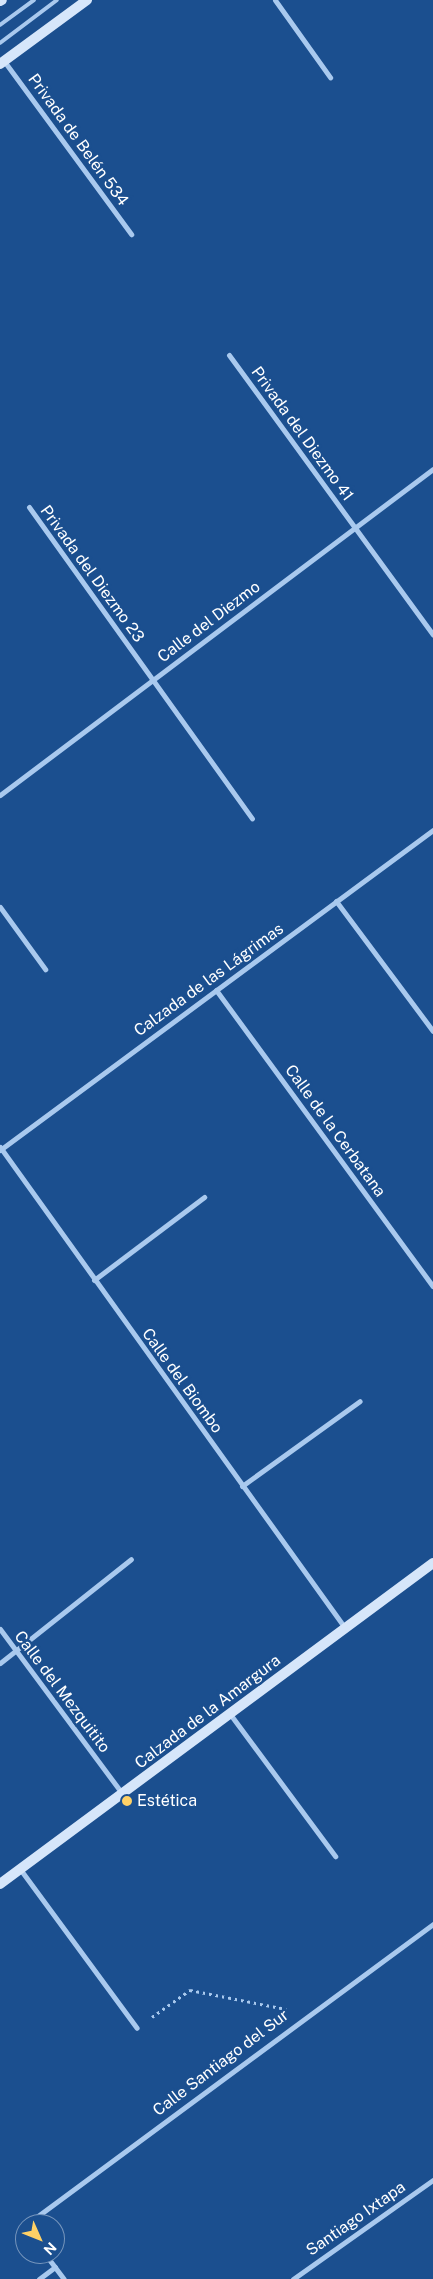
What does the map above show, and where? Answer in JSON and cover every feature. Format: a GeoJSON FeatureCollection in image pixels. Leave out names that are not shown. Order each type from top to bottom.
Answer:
{"type":"FeatureCollection","features":[{"type":"Feature","properties":{"kind":"street"},"geometry":{"type":"LineString","coordinates":[[2,62],[87,0]]}},
{"type":"Feature","properties":{"kind":"street"},"geometry":{"type":"LineString","coordinates":[[275,0],[330,77]]}},
{"type":"Feature","properties":{"kind":"street","name":"Privada de Belén 534"},"geometry":{"type":"LineString","coordinates":[[2,62],[132,234]]}},
{"type":"Feature","properties":{"kind":"street","name":"Privada del Diezmo 41"},"geometry":{"type":"LineString","coordinates":[[229,355],[433,634]]}},
{"type":"Feature","properties":{"kind":"street","name":"Calle del Diezmo"},"geometry":{"type":"LineString","coordinates":[[0,794],[433,469]]}},
{"type":"Feature","properties":{"kind":"street","name":"Privada del Diezmo 23"},"geometry":{"type":"LineString","coordinates":[[29,507],[252,818]]}},
{"type":"Feature","properties":{"kind":"street","name":"Calzada de las Lágrimas"},"geometry":{"type":"LineString","coordinates":[[0,1148],[433,830]]}},
{"type":"Feature","properties":{"kind":"street"},"geometry":{"type":"LineString","coordinates":[[336,901],[433,1031]]}},
{"type":"Feature","properties":{"kind":"street"},"geometry":{"type":"LineString","coordinates":[[0,907],[45,969]]}},
{"type":"Feature","properties":{"kind":"street","name":"Calle de la Cerbatana"},"geometry":{"type":"LineString","coordinates":[[216,990],[433,1286]]}},
{"type":"Feature","properties":{"kind":"street","name":"Calle del Biombo"},"geometry":{"type":"LineString","coordinates":[[0,1148],[346,1628]]}},
{"type":"Feature","properties":{"kind":"street"},"geometry":{"type":"LineString","coordinates":[[94,1280],[204,1197]]}},
{"type":"Feature","properties":{"kind":"street"},"geometry":{"type":"LineString","coordinates":[[242,1486],[360,1401]]}},
{"type":"Feature","properties":{"kind":"street"},"geometry":{"type":"LineString","coordinates":[[0,1663],[131,1559]]}},
{"type":"Feature","properties":{"kind":"street","name":"Calzada de la Amargura"},"geometry":{"type":"LineString","coordinates":[[0,1884],[432,1566]]}},
{"type":"Feature","properties":{"kind":"street","name":"Calle del Mezquitito"},"geometry":{"type":"LineString","coordinates":[[0,1629],[122,1794]]}},
{"type":"Feature","properties":{"kind":"street"},"geometry":{"type":"LineString","coordinates":[[230,1714],[336,1856]]}},
{"type":"Feature","properties":{"kind":"street"},"geometry":{"type":"LineString","coordinates":[[20,1869],[137,2028]]}},
{"type":"Feature","properties":{"kind":"street","name":"Calle Santiago del Sur"},"geometry":{"type":"LineString","coordinates":[[41,2214],[308,2013],[433,1924]]}},
{"type":"Feature","properties":{"kind":"street","name":"Santiago Ixtapa"},"geometry":{"type":"LineString","coordinates":[[293,2279],[433,2180]]}},
{"type":"Feature","properties":{"kind":"street"},"geometry":{"type":"LineString","coordinates":[[53,2264],[64,2279]]}},
{"type":"Feature","properties":{"kind":"street"},"geometry":{"type":"LineString","coordinates":[[39,2279],[55,2267]]}},
{"type":"Feature","properties":{"kind":"lane"},"geometry":{"type":"LineString","coordinates":[[0,25],[34,0]]}},
{"type":"Feature","properties":{"kind":"lane"},"geometry":{"type":"LineString","coordinates":[[0,43],[57,0]]}},
{"type":"Feature","properties":{"kind":"path"},"geometry":{"type":"LineString","coordinates":[[137,2028],[190,1990],[308,2013]]}},
{"type":"Feature","properties":{"kind":"place","name":"Estética"},"geometry":{"type":"Point","coordinates":[127,1801]}}]}
